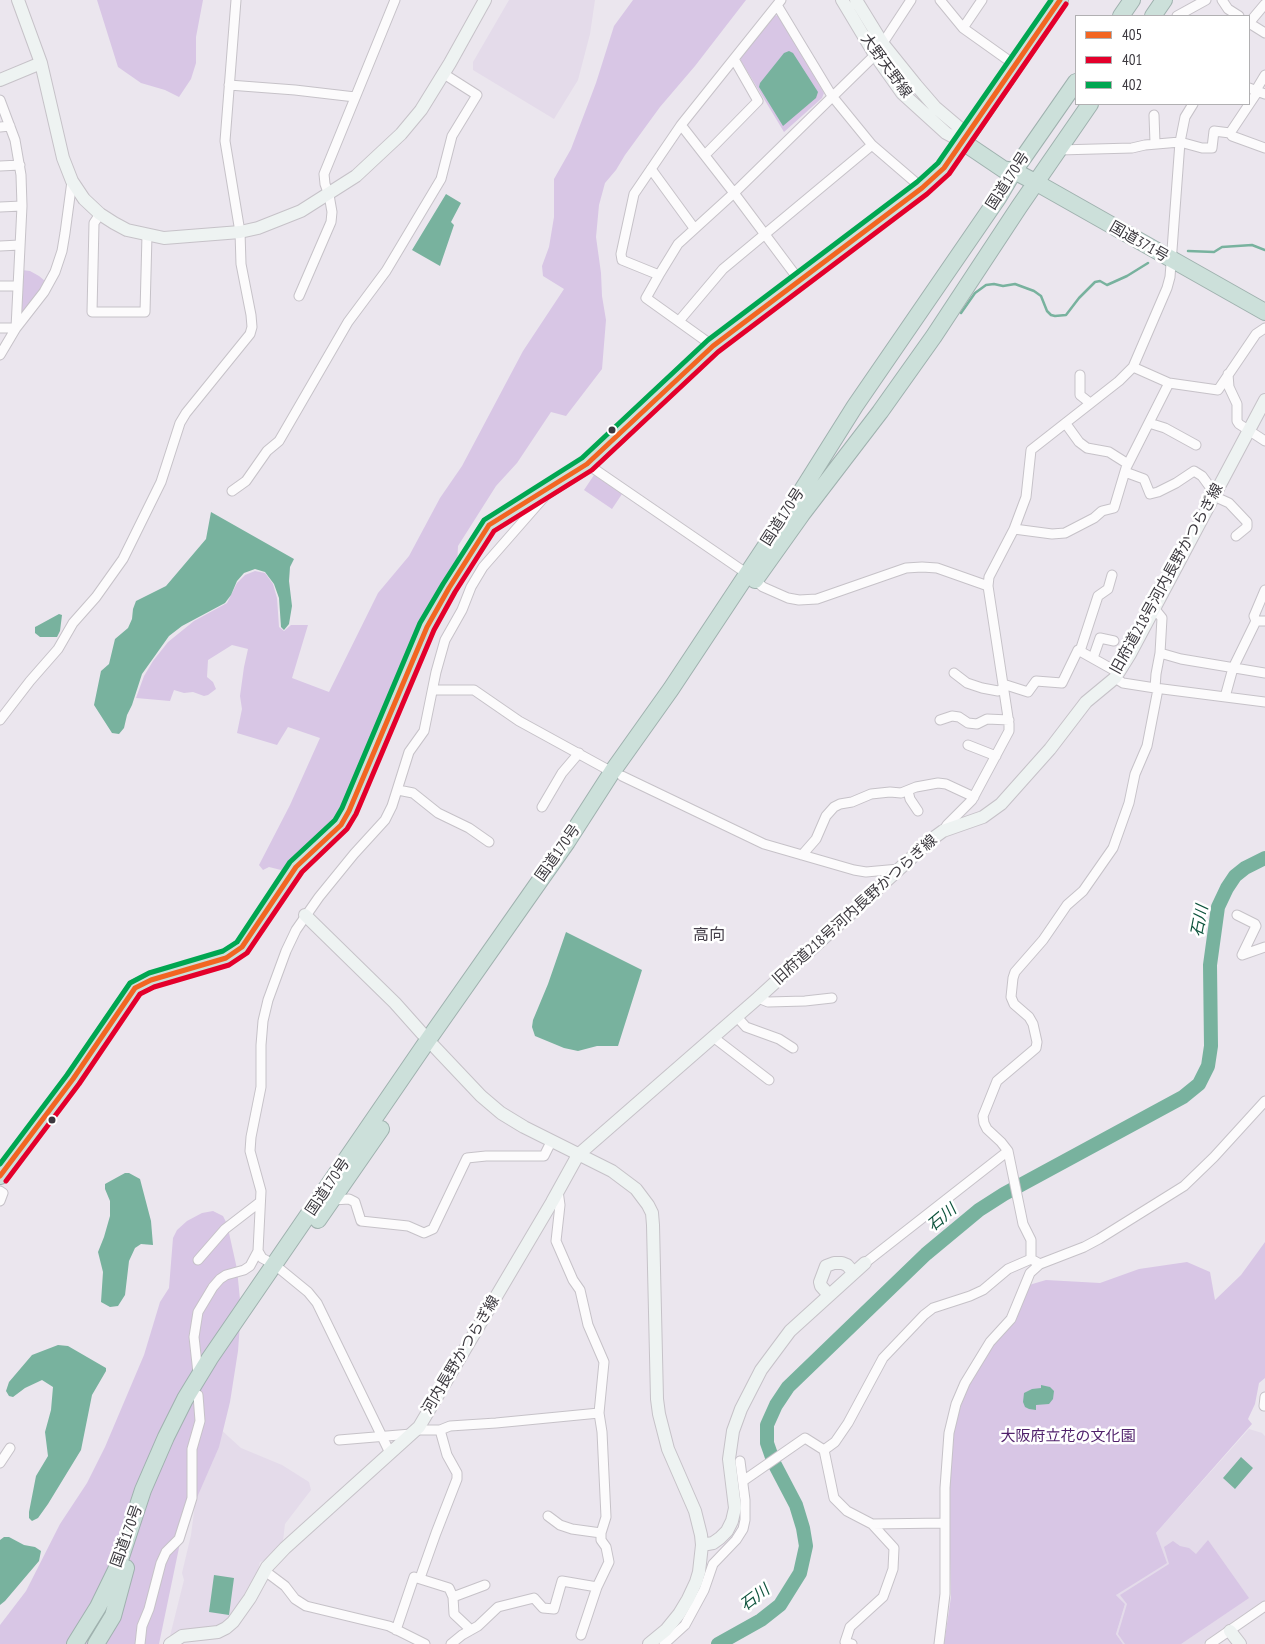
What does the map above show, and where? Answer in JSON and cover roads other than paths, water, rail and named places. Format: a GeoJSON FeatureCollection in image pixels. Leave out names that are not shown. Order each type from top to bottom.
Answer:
{"type":"FeatureCollection","features":[{"type":"Feature","properties":{"kind":"highway"},"geometry":{"type":"LineString","coordinates":[[0,1176],[74,1079],[135,988],[151,980],[226,958],[242,947],[296,867],[341,825],[349,811],[427,626],[489,525],[587,464],[713,346],[922,188],[944,168],[1060,0]]}},
{"type":"Feature","properties":{"kind":"highway"},"geometry":{"type":"LineString","coordinates":[[1122,15],[1132,0]]}},
{"type":"Feature","properties":{"kind":"highway"},"geometry":{"type":"LineString","coordinates":[[1154,15],[1164,0]]}},
{"type":"Feature","properties":{"kind":"highway","name":"国道170号"},"geometry":{"type":"LineString","coordinates":[[86,1644],[106,1612],[152,1492],[174,1441],[198,1395],[279,1268],[567,842],[617,774],[750,577],[788,511],[855,406],[1075,83]]}},
{"type":"Feature","properties":{"kind":"highway","name":"国道170号"},"geometry":{"type":"LineString","coordinates":[[750,577],[802,514],[885,405],[934,336],[1019,206],[1089,105]]}},
{"type":"Feature","properties":{"kind":"highway","name":"国道371号"},"geometry":{"type":"LineString","coordinates":[[966,138],[1008,161],[1014,171],[1171,260],[1262,307]]}},
{"type":"Feature","properties":{"kind":"highway"},"geometry":{"type":"LineString","coordinates":[[1171,260],[1180,273],[1265,322]]}},
{"type":"Feature","properties":{"kind":"highway","name":"国道170号"},"geometry":{"type":"LineString","coordinates":[[75,1644],[122,1567],[143,1490],[166,1437],[186,1398],[198,1378],[279,1268],[333,1200],[432,1044]]}},
{"type":"Feature","properties":{"kind":"highway"},"geometry":{"type":"LineString","coordinates":[[63,1644],[99,1590],[122,1567]]}},
{"type":"Feature","properties":{"kind":"highway"},"geometry":{"type":"LineString","coordinates":[[96,1644],[113,1616],[122,1567]]}},
{"type":"Feature","properties":{"kind":"street"},"geometry":{"type":"LineString","coordinates":[[18,0],[41,63],[63,158],[72,181],[84,199],[100,214],[127,230],[164,238],[240,232],[278,222],[301,211],[356,176],[401,134],[421,110],[444,74],[485,0]]}},
{"type":"Feature","properties":{"kind":"street"},"geometry":{"type":"LineString","coordinates":[[0,720],[58,649],[73,623],[96,597],[123,559],[160,482],[174,446],[180,423],[186,412],[250,334],[252,327],[251,315],[241,264],[240,232],[225,141],[236,0]]}},
{"type":"Feature","properties":{"kind":"street"},"geometry":{"type":"LineString","coordinates":[[299,296],[331,222],[332,212],[329,194],[324,184],[324,174],[395,0]]}},
{"type":"Feature","properties":{"kind":"street","name":"大野天野線"},"geometry":{"type":"LineString","coordinates":[[842,0],[875,55],[902,93],[946,133],[966,138]]}},
{"type":"Feature","properties":{"kind":"street","name":"大野天野線"},"geometry":{"type":"LineString","coordinates":[[856,0],[883,44],[935,107],[966,138]]}},
{"type":"Feature","properties":{"kind":"street"},"geometry":{"type":"LineString","coordinates":[[713,346],[646,298],[659,275],[678,244],[875,55],[911,0]]}},
{"type":"Feature","properties":{"kind":"street"},"geometry":{"type":"LineString","coordinates":[[940,0],[963,28],[1015,65]]}},
{"type":"Feature","properties":{"kind":"street"},"geometry":{"type":"LineString","coordinates":[[963,28],[982,0]]}},
{"type":"Feature","properties":{"kind":"street"},"geometry":{"type":"LineString","coordinates":[[1179,15],[1206,0]]}},
{"type":"Feature","properties":{"kind":"street"},"geometry":{"type":"LineString","coordinates":[[1222,0],[1228,9],[1237,15]]}},
{"type":"Feature","properties":{"kind":"street"},"geometry":{"type":"LineString","coordinates":[[659,275],[622,260],[634,194],[681,125],[779,2],[832,96],[872,145],[922,188]]}},
{"type":"Feature","properties":{"kind":"street"},"geometry":{"type":"LineString","coordinates":[[1250,22],[1265,4]]}},
{"type":"Feature","properties":{"kind":"street"},"geometry":{"type":"LineString","coordinates":[[1250,24],[1265,33]]}},
{"type":"Feature","properties":{"kind":"street"},"geometry":{"type":"LineString","coordinates":[[705,156],[758,101],[734,59]]}},
{"type":"Feature","properties":{"kind":"street"},"geometry":{"type":"LineString","coordinates":[[0,80],[41,63]]}},
{"type":"Feature","properties":{"kind":"street"},"geometry":{"type":"LineString","coordinates":[[232,491],[246,481],[267,451],[279,441],[348,322],[386,270],[441,179],[452,136],[477,95],[444,74]]}},
{"type":"Feature","properties":{"kind":"street"},"geometry":{"type":"LineString","coordinates":[[1250,102],[1265,75]]}},
{"type":"Feature","properties":{"kind":"street"},"geometry":{"type":"LineString","coordinates":[[229,85],[356,97]]}},
{"type":"Feature","properties":{"kind":"street"},"geometry":{"type":"LineString","coordinates":[[0,100],[10,126],[20,165],[22,206],[16,328]]}},
{"type":"Feature","properties":{"kind":"street"},"geometry":{"type":"LineString","coordinates":[[943,831],[947,824],[974,797],[1009,731],[1009,720],[988,586],[989,577],[1014,529],[1026,496],[1031,450],[1119,382],[1134,367],[1170,277],[1180,142],[1185,117],[1192,105]]}},
{"type":"Feature","properties":{"kind":"street"},"geometry":{"type":"LineString","coordinates":[[1230,133],[1248,105]]}},
{"type":"Feature","properties":{"kind":"street"},"geometry":{"type":"LineString","coordinates":[[1154,114],[1155,143]]}},
{"type":"Feature","properties":{"kind":"street"},"geometry":{"type":"LineString","coordinates":[[681,125],[734,192],[799,280]]}},
{"type":"Feature","properties":{"kind":"street"},"geometry":{"type":"LineString","coordinates":[[0,126],[10,126]]}},
{"type":"Feature","properties":{"kind":"street"},"geometry":{"type":"LineString","coordinates":[[1059,150],[1132,148],[1155,143],[1180,142],[1202,148],[1212,148],[1214,131],[1230,133],[1232,136],[1265,148]]}},
{"type":"Feature","properties":{"kind":"street"},"geometry":{"type":"LineString","coordinates":[[679,321],[723,269],[872,145]]}},
{"type":"Feature","properties":{"kind":"street"},"geometry":{"type":"LineString","coordinates":[[0,166],[20,165]]}},
{"type":"Feature","properties":{"kind":"street"},"geometry":{"type":"LineString","coordinates":[[651,169],[694,228]]}},
{"type":"Feature","properties":{"kind":"street"},"geometry":{"type":"LineString","coordinates":[[0,355],[16,328],[44,292],[55,272],[64,242],[72,181]]}},
{"type":"Feature","properties":{"kind":"street"},"geometry":{"type":"LineString","coordinates":[[0,206],[22,206]]}},
{"type":"Feature","properties":{"kind":"street"},"geometry":{"type":"LineString","coordinates":[[100,214],[94,224],[92,312],[145,312],[147,235]]}},
{"type":"Feature","properties":{"kind":"street"},"geometry":{"type":"LineString","coordinates":[[0,246],[20,245]]}},
{"type":"Feature","properties":{"kind":"street"},"geometry":{"type":"LineString","coordinates":[[0,286],[18,286]]}},
{"type":"Feature","properties":{"kind":"street"},"geometry":{"type":"LineString","coordinates":[[0,328],[16,328]]}},
{"type":"Feature","properties":{"kind":"street"},"geometry":{"type":"LineString","coordinates":[[1134,367],[1169,383],[1218,390],[1256,334],[1265,328]]}},
{"type":"Feature","properties":{"kind":"street"},"geometry":{"type":"LineString","coordinates":[[1228,374],[1229,387],[1237,404],[1237,421],[1248,431],[1265,441]]}},
{"type":"Feature","properties":{"kind":"street"},"geometry":{"type":"LineString","coordinates":[[1080,375],[1080,395],[1090,403]]}},
{"type":"Feature","properties":{"kind":"street"},"geometry":{"type":"LineString","coordinates":[[1014,529],[1065,534],[1094,518],[1102,511],[1114,508],[1126,468],[1169,383]]}},
{"type":"Feature","properties":{"kind":"street","name":"旧府道218号河内長野かつらぎ線"},"geometry":{"type":"LineString","coordinates":[[578,1155],[758,998],[932,839],[943,831],[983,818],[1001,804],[1050,749],[1086,702],[1117,675],[1265,400]]}},
{"type":"Feature","properties":{"kind":"street"},"geometry":{"type":"LineString","coordinates":[[1149,423],[1165,428],[1196,445]]}},
{"type":"Feature","properties":{"kind":"street"},"geometry":{"type":"LineString","coordinates":[[1066,424],[1079,442],[1087,448],[1109,452],[1126,468],[1144,479],[1150,494],[1176,483],[1194,470],[1202,476],[1218,498],[1229,503],[1247,522],[1247,528],[1236,536]]}},
{"type":"Feature","properties":{"kind":"street"},"geometry":{"type":"LineString","coordinates":[[587,464],[772,593],[788,598],[799,600],[817,599],[906,568],[922,566],[937,568],[988,586]]}},
{"type":"Feature","properties":{"kind":"street"},"geometry":{"type":"LineString","coordinates":[[198,1378],[198,1358],[194,1337],[198,1312],[212,1287],[226,1275],[244,1270],[250,1266],[258,1251],[260,1191],[250,1151],[251,1137],[260,1087],[260,1044],[263,1021],[268,1000],[286,951],[305,915],[354,854],[386,820],[398,790],[409,752],[424,731],[445,640],[483,567],[546,495],[549,489]]}},
{"type":"Feature","properties":{"kind":"street"},"geometry":{"type":"LineString","coordinates":[[1003,686],[1028,692],[1036,681],[1062,683],[1078,650],[1080,651],[1098,596],[1108,589],[1112,575]]}},
{"type":"Feature","properties":{"kind":"street"},"geometry":{"type":"LineString","coordinates":[[1225,697],[1234,668],[1260,621],[1254,616],[1265,590]]}},
{"type":"Feature","properties":{"kind":"street"},"geometry":{"type":"LineString","coordinates":[[1031,1259],[1031,1240],[1023,1224],[1009,1154],[1001,1142],[987,1129],[984,1123],[984,1116],[997,1081],[1036,1048],[1037,1042],[1033,1024],[1029,1017],[1014,1004],[1012,997],[1015,972],[1043,940],[1067,904],[1083,891],[1113,848],[1119,835],[1129,803],[1135,774],[1147,746],[1157,689],[1156,674],[1160,653],[1162,618],[1154,608]]}},
{"type":"Feature","properties":{"kind":"street"},"geometry":{"type":"LineString","coordinates":[[1093,658],[1100,638],[1114,641]]}},
{"type":"Feature","properties":{"kind":"street"},"geometry":{"type":"LineString","coordinates":[[1080,651],[1117,675],[1123,683],[1265,702]]}},
{"type":"Feature","properties":{"kind":"street"},"geometry":{"type":"LineString","coordinates":[[1160,653],[1180,659],[1265,673]]}},
{"type":"Feature","properties":{"kind":"street"},"geometry":{"type":"LineString","coordinates":[[954,673],[966,682],[982,688],[998,691],[1003,686]]}},
{"type":"Feature","properties":{"kind":"street"},"geometry":{"type":"LineString","coordinates":[[433,690],[474,690],[483,694],[519,721],[617,774],[764,844],[854,870],[866,872],[899,869]]}},
{"type":"Feature","properties":{"kind":"street"},"geometry":{"type":"LineString","coordinates":[[942,717],[958,717],[968,723],[977,724],[987,719],[1009,720]]}},
{"type":"Feature","properties":{"kind":"street"},"geometry":{"type":"LineString","coordinates":[[968,745],[996,756]]}},
{"type":"Feature","properties":{"kind":"street"},"geometry":{"type":"LineString","coordinates":[[542,807],[562,773],[579,753]]}},
{"type":"Feature","properties":{"kind":"street"},"geometry":{"type":"LineString","coordinates":[[802,855],[816,839],[826,816],[834,807],[840,804],[852,802],[871,794],[890,792],[901,794],[916,787],[938,782],[974,797]]}},
{"type":"Feature","properties":{"kind":"street"},"geometry":{"type":"LineString","coordinates":[[398,790],[413,793],[438,813],[469,828],[489,842]]}},
{"type":"Feature","properties":{"kind":"street"},"geometry":{"type":"LineString","coordinates":[[908,791],[910,799],[918,811]]}},
{"type":"Feature","properties":{"kind":"street"},"geometry":{"type":"LineString","coordinates":[[1237,914],[1256,926],[1242,955],[1265,947]]}},
{"type":"Feature","properties":{"kind":"street"},"geometry":{"type":"LineString","coordinates":[[305,915],[395,1002],[481,1096],[502,1113],[551,1142],[612,1171],[636,1188],[643,1196],[652,1213],[659,1414],[668,1449],[695,1511],[702,1535],[699,1572],[688,1599],[658,1643]]}},
{"type":"Feature","properties":{"kind":"street"},"geometry":{"type":"LineString","coordinates":[[758,998],[768,1002],[832,998]]}},
{"type":"Feature","properties":{"kind":"street"},"geometry":{"type":"LineString","coordinates":[[736,1017],[746,1027],[779,1039],[792,1048]]}},
{"type":"Feature","properties":{"kind":"street"},"geometry":{"type":"LineString","coordinates":[[714,1037],[769,1080]]}},
{"type":"Feature","properties":{"kind":"street"},"geometry":{"type":"LineString","coordinates":[[939,1644],[945,1594],[946,1475],[949,1433],[956,1404],[990,1342],[1011,1319],[1030,1273],[1040,1264],[1084,1247],[1184,1186],[1214,1157],[1265,1101]]}},
{"type":"Feature","properties":{"kind":"street"},"geometry":{"type":"LineString","coordinates":[[333,1200],[349,1199],[355,1202],[361,1221],[408,1226],[424,1233],[433,1229],[467,1158],[486,1156],[544,1156],[551,1142]]}},
{"type":"Feature","properties":{"kind":"street"},"geometry":{"type":"LineString","coordinates":[[702,1545],[713,1543],[720,1538],[727,1531],[732,1521],[735,1508],[729,1459],[733,1431],[750,1388],[778,1345],[797,1324],[865,1263],[1009,1154]]}},
{"type":"Feature","properties":{"kind":"street","name":"河内長野かつらぎ線"},"geometry":{"type":"LineString","coordinates":[[170,1644],[182,1636],[218,1632],[233,1622],[250,1598],[265,1571],[285,1548],[419,1426],[578,1155]]}},
{"type":"Feature","properties":{"kind":"street"},"geometry":{"type":"LineString","coordinates":[[558,1191],[560,1205],[556,1242],[573,1280],[580,1290],[588,1325],[604,1362],[599,1413],[602,1432],[606,1517],[601,1540],[606,1546],[609,1562],[597,1587],[581,1635]]}},
{"type":"Feature","properties":{"kind":"street"},"geometry":{"type":"LineString","coordinates":[[0,1192],[3,1193],[0,1201]]}},
{"type":"Feature","properties":{"kind":"street"},"geometry":{"type":"LineString","coordinates":[[198,1260],[225,1229],[260,1202]]}},
{"type":"Feature","properties":{"kind":"street"},"geometry":{"type":"LineString","coordinates":[[258,1251],[262,1258],[279,1268],[308,1292],[317,1303],[390,1453]]}},
{"type":"Feature","properties":{"kind":"street"},"geometry":{"type":"LineString","coordinates":[[1031,1259],[1040,1264]]}},
{"type":"Feature","properties":{"kind":"street"},"geometry":{"type":"LineString","coordinates":[[824,1450],[835,1442],[848,1423],[883,1358],[924,1315],[933,1308],[983,1290],[1008,1269],[1031,1259]]}},
{"type":"Feature","properties":{"kind":"street"},"geometry":{"type":"LineString","coordinates":[[829,1295],[820,1282],[826,1266],[842,1263],[847,1265],[854,1273]]}},
{"type":"Feature","properties":{"kind":"street"},"geometry":{"type":"LineString","coordinates":[[140,1644],[142,1626],[149,1609],[161,1563],[166,1552],[179,1539],[192,1498],[192,1449],[200,1421],[198,1395]]}},
{"type":"Feature","properties":{"kind":"street"},"geometry":{"type":"LineString","coordinates":[[1265,1397],[1265,1406]]}},
{"type":"Feature","properties":{"kind":"street"},"geometry":{"type":"LineString","coordinates":[[339,1440],[440,1430],[450,1426],[599,1413]]}},
{"type":"Feature","properties":{"kind":"street"},"geometry":{"type":"LineString","coordinates":[[420,1578],[457,1479],[457,1473],[447,1455],[440,1430]]}},
{"type":"Feature","properties":{"kind":"street"},"geometry":{"type":"LineString","coordinates":[[743,1480],[805,1438],[824,1450],[834,1498],[847,1512],[872,1524],[894,1548],[893,1569],[883,1597],[850,1627],[845,1642],[852,1644]]}},
{"type":"Feature","properties":{"kind":"street"},"geometry":{"type":"LineString","coordinates":[[0,1463],[10,1448]]}},
{"type":"Feature","properties":{"kind":"street"},"geometry":{"type":"LineString","coordinates":[[658,1643],[685,1625],[704,1590],[713,1564],[736,1540],[743,1529],[745,1500],[740,1461]]}},
{"type":"Feature","properties":{"kind":"street"},"geometry":{"type":"LineString","coordinates":[[548,1516],[560,1525],[572,1529],[601,1533]]}},
{"type":"Feature","properties":{"kind":"street"},"geometry":{"type":"LineString","coordinates":[[872,1524],[945,1523]]}},
{"type":"Feature","properties":{"kind":"street"},"geometry":{"type":"LineString","coordinates":[[265,1571],[285,1586],[295,1599],[306,1606],[373,1621],[425,1644]]}},
{"type":"Feature","properties":{"kind":"street"},"geometry":{"type":"LineString","coordinates":[[396,1630],[414,1577],[449,1588],[453,1597],[454,1614],[471,1630]]}},
{"type":"Feature","properties":{"kind":"street"},"geometry":{"type":"LineString","coordinates":[[451,1644],[478,1626],[498,1607],[534,1598],[543,1608],[554,1609],[562,1581],[597,1587]]}},
{"type":"Feature","properties":{"kind":"street"},"geometry":{"type":"LineString","coordinates":[[453,1597],[485,1585]]}},
{"type":"Feature","properties":{"kind":"street"},"geometry":{"type":"LineString","coordinates":[[1210,1644],[1265,1606]]}},
{"type":"Feature","properties":{"kind":"street"},"geometry":{"type":"LineString","coordinates":[[1230,1631],[1240,1644]]}},
{"type":"Feature","properties":{"kind":"waterway"},"geometry":{"type":"LineString","coordinates":[[1188,251],[1214,252],[1222,247],[1252,245],[1265,250]]}},
{"type":"Feature","properties":{"kind":"waterway"},"geometry":{"type":"LineString","coordinates":[[961,313],[975,293],[986,285],[1003,286],[1015,284],[1034,291],[1041,296],[1047,311],[1051,315],[1066,315],[1095,282],[1100,281],[1107,285],[1127,276],[1148,263]]}},
{"type":"Feature","properties":{"kind":"waterway","name":"石川"},"geometry":{"type":"LineString","coordinates":[[718,1644],[761,1620],[780,1605],[800,1573],[806,1546],[803,1528],[796,1505],[774,1463],[767,1443],[767,1425],[776,1405],[788,1387],[926,1254],[979,1210],[1004,1194],[1183,1097],[1199,1084],[1208,1066],[1211,1046],[1210,965],[1218,907],[1235,876],[1245,868],[1265,858]]}},
{"type":"Feature","properties":{"kind":"district","name":"高向"},"geometry":{"type":"Point","coordinates":[709,935]}},
{"type":"Feature","properties":{"kind":"park label","name":"大阪府立花の文化園"},"geometry":{"type":"Point","coordinates":[1068,1437]}}]}
